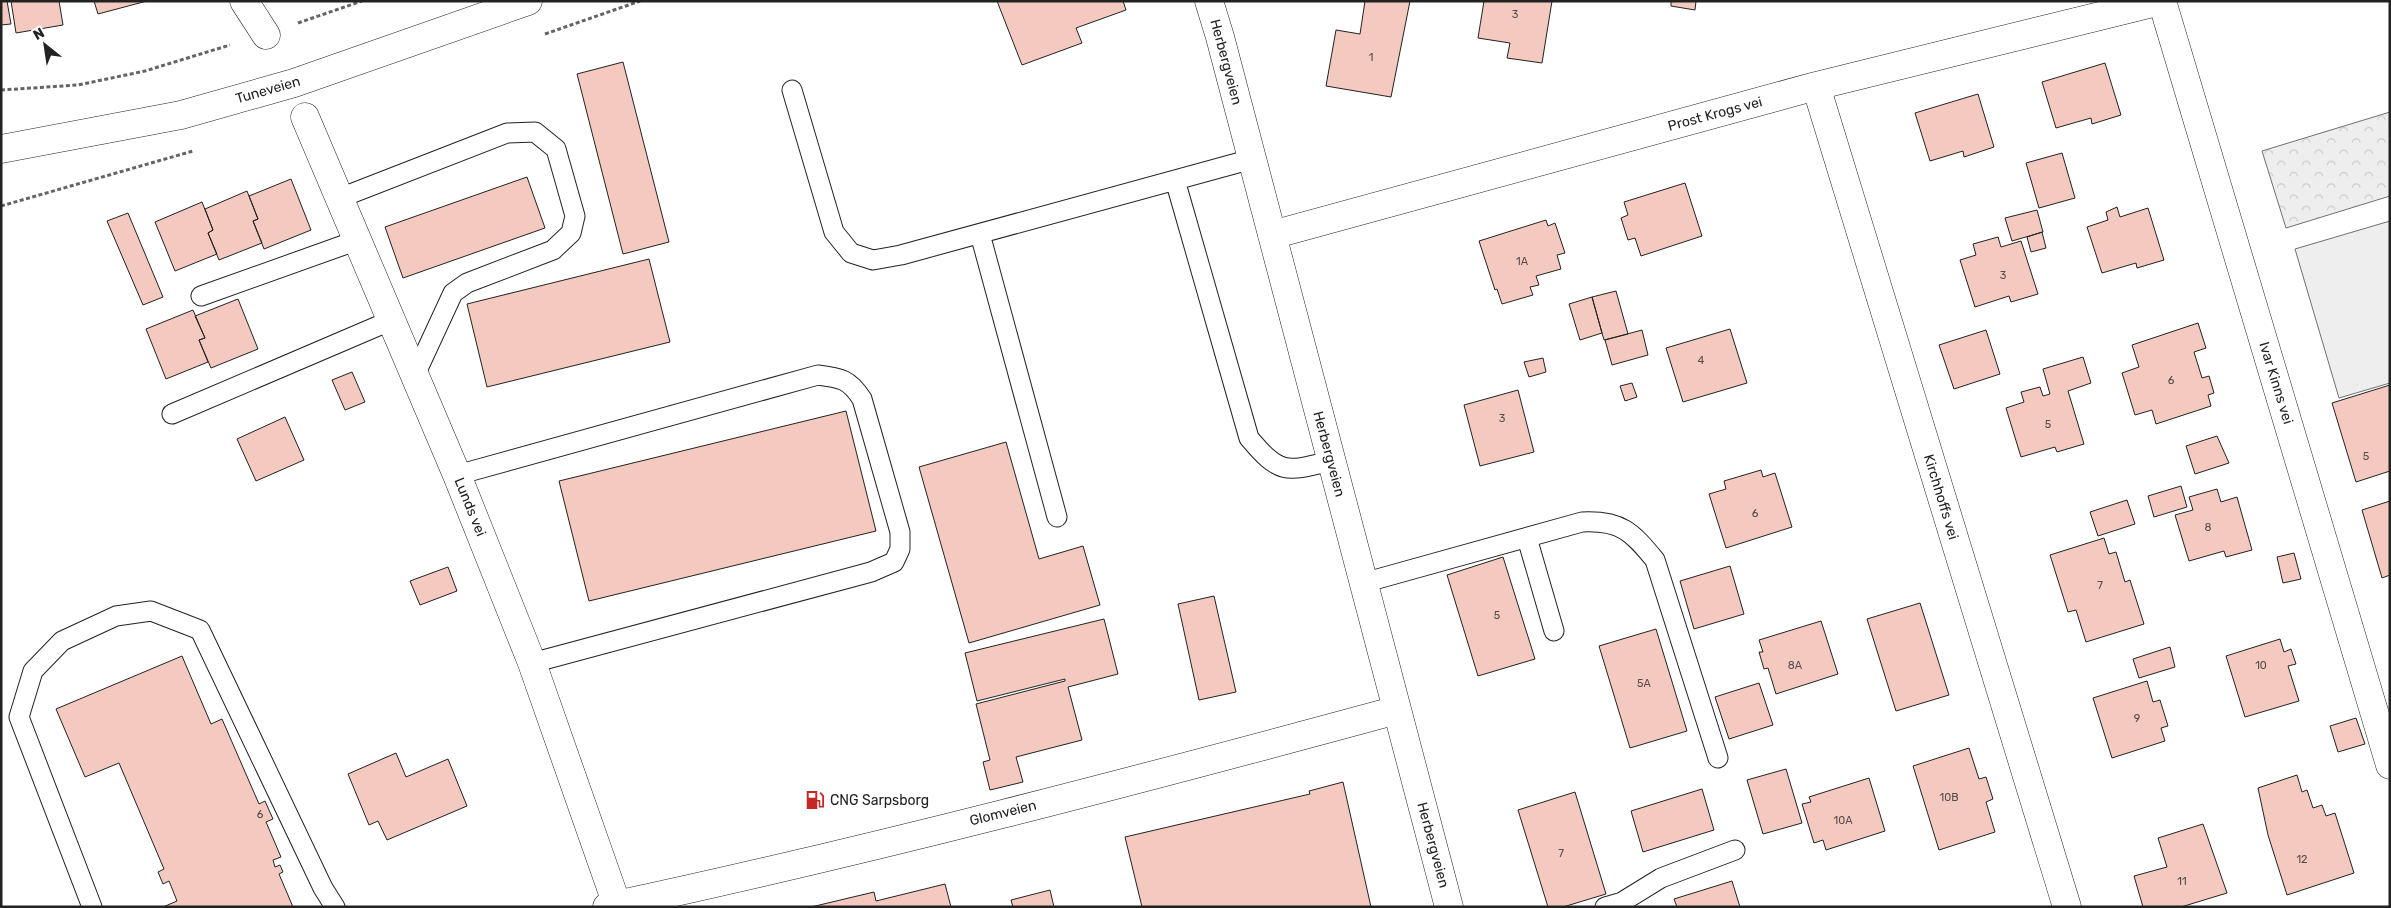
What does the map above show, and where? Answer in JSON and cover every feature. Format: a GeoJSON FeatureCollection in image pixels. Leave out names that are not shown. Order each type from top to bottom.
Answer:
{"type":"FeatureCollection","features":[{"type":"Feature","properties":{"kind":"street"},"geometry":{"type":"LineString","coordinates":[[244,1],[266,35]]}},
{"type":"Feature","properties":{"kind":"street","name":"Tuneveien"},"geometry":{"type":"LineString","coordinates":[[1,149],[181,115],[294,83],[528,1]]}},
{"type":"Feature","properties":{"kind":"street","name":"Herbergveien"},"geometry":{"type":"LineString","coordinates":[[1209,1],[1449,907]]}},
{"type":"Feature","properties":{"kind":"street","name":"Prost Krogs vei"},"geometry":{"type":"LineString","coordinates":[[1272,235],[1816,86],[2161,1]]}},
{"type":"Feature","properties":{"kind":"street","name":"Ivar Kinns vei"},"geometry":{"type":"LineString","coordinates":[[2161,1],[2390,765]]}},
{"type":"Feature","properties":{"kind":"street","name":"Kirchhoffs vei"},"geometry":{"type":"LineString","coordinates":[[1816,86],[2067,907]]}},
{"type":"Feature","properties":{"kind":"street","name":"Lunds vei"},"geometry":{"type":"LineString","coordinates":[[305,117],[457,475],[532,663],[614,906]]}},
{"type":"Feature","properties":{"kind":"street","name":"Glomveien"},"geometry":{"type":"LineString","coordinates":[[614,906],[836,855],[1174,771],[1397,710]]}},
{"type":"Feature","properties":{"kind":"lane"},"geometry":{"type":"LineString","coordinates":[[792,90],[834,232],[852,252],[873,260],[900,255],[980,234],[1252,159]]}},
{"type":"Feature","properties":{"kind":"lane"},"geometry":{"type":"LineString","coordinates":[[340,198],[507,133],[535,132],[556,149],[574,216],[571,233],[554,250],[467,283],[454,293],[415,374]]}},
{"type":"Feature","properties":{"kind":"lane"},"geometry":{"type":"LineString","coordinates":[[1175,180],[1249,438],[1267,458],[1281,468],[1298,469],[1331,461]]}},
{"type":"Feature","properties":{"kind":"lane"},"geometry":{"type":"LineString","coordinates":[[980,234],[1057,517]]}},
{"type":"Feature","properties":{"kind":"lane"},"geometry":{"type":"LineString","coordinates":[[201,296],[358,240]]}},
{"type":"Feature","properties":{"kind":"lane"},"geometry":{"type":"LineString","coordinates":[[172,414],[392,320]]}},
{"type":"Feature","properties":{"kind":"lane"},"geometry":{"type":"LineString","coordinates":[[457,475],[818,374],[840,378],[853,384],[862,399],[900,532],[900,549],[894,562],[872,572],[532,663]]}},
{"type":"Feature","properties":{"kind":"lane"},"geometry":{"type":"LineString","coordinates":[[1363,583],[1582,522],[1602,521],[1623,526],[1655,560],[1718,758]]}},
{"type":"Feature","properties":{"kind":"lane"},"geometry":{"type":"LineString","coordinates":[[1527,538],[1554,631]]}},
{"type":"Feature","properties":{"kind":"lane"},"geometry":{"type":"LineString","coordinates":[[92,907],[18,717],[33,671],[62,641],[116,616],[151,611],[200,630],[323,888],[335,907]]}},
{"type":"Feature","properties":{"kind":"lane"},"geometry":{"type":"LineString","coordinates":[[1605,907],[1622,902],[1661,878],[1735,850]]}},
{"type":"Feature","properties":{"kind":"path"},"geometry":{"type":"LineString","coordinates":[[1,90],[78,85],[145,71],[266,35],[362,1]]}},
{"type":"Feature","properties":{"kind":"green space"},"geometry":{"type":"Polygon","coordinates":[[[2390,112],[2390,196],[2286,228],[2262,151],[2390,112]]]}},
{"type":"Feature","properties":{"kind":"green space"},"geometry":{"type":"Polygon","coordinates":[[[2390,221],[2390,383],[2339,398],[2295,249],[2390,221]]]}},
{"type":"Feature","properties":{"kind":"building"},"geometry":{"type":"Polygon","coordinates":[[[1,1],[7,1],[11,24],[1,25],[1,1]]]}},
{"type":"Feature","properties":{"kind":"building"},"geometry":{"type":"Polygon","coordinates":[[[11,1],[59,1],[63,25],[16,33],[11,1]]]}},
{"type":"Feature","properties":{"kind":"building"},"geometry":{"type":"Polygon","coordinates":[[[94,1],[147,1],[98,14],[94,1]]]}},
{"type":"Feature","properties":{"kind":"building"},"geometry":{"type":"Polygon","coordinates":[[[997,1],[1123,1],[1126,10],[1076,28],[1082,43],[1022,65],[997,1]]]}},
{"type":"Feature","properties":{"kind":"building"},"geometry":{"type":"Polygon","coordinates":[[[1365,1],[1410,1],[1391,97],[1326,86],[1336,30],[1360,34],[1365,1]]]}},
{"type":"Feature","properties":{"kind":"building"},"geometry":{"type":"Polygon","coordinates":[[[1484,1],[1552,1],[1542,63],[1507,58],[1510,43],[1478,38],[1484,1]]]}},
{"type":"Feature","properties":{"kind":"building"},"geometry":{"type":"Polygon","coordinates":[[[1671,1],[1696,1],[1695,10],[1671,6],[1671,1]]]}},
{"type":"Feature","properties":{"kind":"building"},"geometry":{"type":"Polygon","coordinates":[[[623,62],[669,242],[623,254],[577,74],[623,62]]]}},
{"type":"Feature","properties":{"kind":"building"},"geometry":{"type":"Polygon","coordinates":[[[2105,63],[2121,115],[2092,124],[2091,118],[2056,128],[2042,82],[2105,63]]]}},
{"type":"Feature","properties":{"kind":"building"},"geometry":{"type":"Polygon","coordinates":[[[1978,94],[1994,147],[1964,157],[1963,151],[1930,161],[1915,113],[1978,94]]]}},
{"type":"Feature","properties":{"kind":"building"},"geometry":{"type":"Polygon","coordinates":[[[2062,153],[2075,198],[2039,208],[2026,163],[2062,153]]]}},
{"type":"Feature","properties":{"kind":"building"},"geometry":{"type":"Polygon","coordinates":[[[527,177],[545,228],[403,278],[385,227],[527,177]]]}},
{"type":"Feature","properties":{"kind":"building"},"geometry":{"type":"Polygon","coordinates":[[[291,179],[311,230],[264,249],[253,221],[258,219],[249,196],[291,179]]]}},
{"type":"Feature","properties":{"kind":"building"},"geometry":{"type":"Polygon","coordinates":[[[1685,183],[1702,236],[1641,256],[1635,238],[1628,240],[1621,218],[1628,215],[1624,202],[1685,183]]]}},
{"type":"Feature","properties":{"kind":"building"},"geometry":{"type":"Polygon","coordinates":[[[247,191],[258,219],[253,221],[262,243],[219,260],[208,233],[213,230],[205,209],[247,191]]]}},
{"type":"Feature","properties":{"kind":"building"},"geometry":{"type":"Polygon","coordinates":[[[202,202],[213,230],[208,233],[217,254],[175,271],[155,222],[202,202]]]}},
{"type":"Feature","properties":{"kind":"building"},"geometry":{"type":"Polygon","coordinates":[[[2117,207],[2120,217],[2148,208],[2164,260],[2137,268],[2136,263],[2102,273],[2087,227],[2108,220],[2106,212],[2117,207]]]}},
{"type":"Feature","properties":{"kind":"building"},"geometry":{"type":"Polygon","coordinates":[[[2037,210],[2043,232],[2012,241],[2005,218],[2037,210]]]}},
{"type":"Feature","properties":{"kind":"building"},"geometry":{"type":"Polygon","coordinates":[[[128,213],[163,297],[143,305],[107,221],[128,213]]]}},
{"type":"Feature","properties":{"kind":"building"},"geometry":{"type":"Polygon","coordinates":[[[1546,220],[1548,226],[1555,223],[1565,253],[1557,255],[1561,269],[1536,276],[1539,285],[1530,287],[1533,295],[1502,304],[1497,289],[1495,290],[1479,241],[1546,220]]]}},
{"type":"Feature","properties":{"kind":"building"},"geometry":{"type":"Polygon","coordinates":[[[2042,232],[2046,248],[2031,252],[2027,237],[2042,232]]]}},
{"type":"Feature","properties":{"kind":"building"},"geometry":{"type":"Polygon","coordinates":[[[1998,237],[2001,247],[2021,241],[2038,294],[2011,302],[2009,296],[1975,307],[1960,260],[1976,255],[1973,244],[1998,237]]]}},
{"type":"Feature","properties":{"kind":"building"},"geometry":{"type":"Polygon","coordinates":[[[649,259],[670,342],[487,387],[467,304],[649,259]]]}},
{"type":"Feature","properties":{"kind":"building"},"geometry":{"type":"Polygon","coordinates":[[[1616,291],[1628,334],[1604,340],[1592,297],[1616,291]]]}},
{"type":"Feature","properties":{"kind":"building"},"geometry":{"type":"Polygon","coordinates":[[[1592,297],[1602,333],[1580,340],[1569,304],[1592,297]]]}},
{"type":"Feature","properties":{"kind":"building"},"geometry":{"type":"Polygon","coordinates":[[[238,299],[258,349],[211,368],[199,340],[205,338],[195,316],[238,299]]]}},
{"type":"Feature","properties":{"kind":"building"},"geometry":{"type":"Polygon","coordinates":[[[193,310],[205,338],[199,340],[208,362],[166,379],[146,329],[193,310]]]}},
{"type":"Feature","properties":{"kind":"building"},"geometry":{"type":"Polygon","coordinates":[[[2198,323],[2206,348],[2194,352],[2202,378],[2209,376],[2214,393],[2208,395],[2211,406],[2156,424],[2152,410],[2135,415],[2122,373],[2139,367],[2132,345],[2198,323]]]}},
{"type":"Feature","properties":{"kind":"building"},"geometry":{"type":"Polygon","coordinates":[[[1730,329],[1747,383],[1683,402],[1666,348],[1730,329]]]}},
{"type":"Feature","properties":{"kind":"building"},"geometry":{"type":"Polygon","coordinates":[[[1642,330],[1648,355],[1612,365],[1605,340],[1642,330]]]}},
{"type":"Feature","properties":{"kind":"building"},"geometry":{"type":"Polygon","coordinates":[[[1986,330],[2000,374],[1954,389],[1939,345],[1986,330]]]}},
{"type":"Feature","properties":{"kind":"building"},"geometry":{"type":"Polygon","coordinates":[[[2083,357],[2091,383],[2068,391],[2084,444],[2057,452],[2055,447],[2021,457],[2006,408],[2024,402],[2021,392],[2040,387],[2043,396],[2050,394],[2043,369],[2083,357]]]}},
{"type":"Feature","properties":{"kind":"building"},"geometry":{"type":"Polygon","coordinates":[[[1543,358],[1546,372],[1529,377],[1524,362],[1543,358]]]}},
{"type":"Feature","properties":{"kind":"building"},"geometry":{"type":"Polygon","coordinates":[[[352,372],[365,402],[345,410],[332,380],[352,372]]]}},
{"type":"Feature","properties":{"kind":"building"},"geometry":{"type":"Polygon","coordinates":[[[1632,383],[1637,397],[1625,401],[1620,386],[1632,383]]]}},
{"type":"Feature","properties":{"kind":"building"},"geometry":{"type":"Polygon","coordinates":[[[2390,385],[2390,471],[2356,482],[2332,403],[2390,385]]]}},
{"type":"Feature","properties":{"kind":"building"},"geometry":{"type":"Polygon","coordinates":[[[1518,390],[1534,452],[1480,466],[1464,405],[1518,390]]]}},
{"type":"Feature","properties":{"kind":"building"},"geometry":{"type":"Polygon","coordinates":[[[846,411],[876,531],[589,601],[559,481],[846,411]]]}},
{"type":"Feature","properties":{"kind":"building"},"geometry":{"type":"Polygon","coordinates":[[[285,417],[304,460],[256,481],[237,439],[285,417]]]}},
{"type":"Feature","properties":{"kind":"building"},"geometry":{"type":"Polygon","coordinates":[[[2217,436],[2229,463],[2195,474],[2186,446],[2217,436]]]}},
{"type":"Feature","properties":{"kind":"building"},"geometry":{"type":"Polygon","coordinates":[[[1006,442],[1039,559],[1083,546],[1100,605],[969,643],[919,467],[1006,442]]]}},
{"type":"Feature","properties":{"kind":"building"},"geometry":{"type":"Polygon","coordinates":[[[1761,470],[1763,477],[1775,473],[1792,527],[1726,548],[1709,494],[1726,489],[1724,481],[1761,470]]]}},
{"type":"Feature","properties":{"kind":"building"},"geometry":{"type":"Polygon","coordinates":[[[2181,486],[2187,507],[2154,517],[2148,496],[2181,486]]]}},
{"type":"Feature","properties":{"kind":"building"},"geometry":{"type":"Polygon","coordinates":[[[2217,489],[2221,502],[2237,497],[2252,550],[2226,557],[2224,551],[2189,561],[2175,515],[2193,510],[2189,497],[2217,489]]]}},
{"type":"Feature","properties":{"kind":"building"},"geometry":{"type":"Polygon","coordinates":[[[2127,500],[2135,524],[2098,536],[2090,512],[2127,500]]]}},
{"type":"Feature","properties":{"kind":"building"},"geometry":{"type":"Polygon","coordinates":[[[2390,501],[2390,575],[2382,578],[2362,510],[2390,501]]]}},
{"type":"Feature","properties":{"kind":"building"},"geometry":{"type":"Polygon","coordinates":[[[2104,538],[2109,554],[2116,552],[2125,582],[2130,580],[2144,624],[2086,642],[2076,610],[2068,612],[2050,555],[2104,538]]]}},
{"type":"Feature","properties":{"kind":"building"},"geometry":{"type":"Polygon","coordinates":[[[2294,553],[2301,579],[2283,583],[2277,557],[2294,553]]]}},
{"type":"Feature","properties":{"kind":"building"},"geometry":{"type":"Polygon","coordinates":[[[1503,557],[1535,659],[1478,676],[1447,575],[1503,557]]]}},
{"type":"Feature","properties":{"kind":"building"},"geometry":{"type":"Polygon","coordinates":[[[1730,566],[1744,614],[1694,629],[1680,581],[1730,566]]]}},
{"type":"Feature","properties":{"kind":"building"},"geometry":{"type":"Polygon","coordinates":[[[448,567],[457,591],[420,605],[410,581],[448,567]]]}},
{"type":"Feature","properties":{"kind":"building"},"geometry":{"type":"Polygon","coordinates":[[[1214,596],[1236,692],[1199,700],[1178,604],[1214,596]]]}},
{"type":"Feature","properties":{"kind":"building"},"geometry":{"type":"Polygon","coordinates":[[[1920,603],[1949,695],[1896,711],[1867,619],[1920,603]]]}},
{"type":"Feature","properties":{"kind":"building"},"geometry":{"type":"Polygon","coordinates":[[[1104,619],[1118,674],[1068,687],[1082,740],[1016,757],[1023,782],[990,790],[983,762],[990,760],[976,704],[1065,681],[1065,679],[977,701],[965,653],[1104,619]]]}},
{"type":"Feature","properties":{"kind":"building"},"geometry":{"type":"Polygon","coordinates":[[[1821,621],[1838,674],[1776,694],[1768,668],[1764,669],[1759,652],[1763,652],[1759,640],[1821,621]]]}},
{"type":"Feature","properties":{"kind":"building"},"geometry":{"type":"Polygon","coordinates":[[[1656,629],[1687,731],[1630,748],[1599,646],[1656,629]]]}},
{"type":"Feature","properties":{"kind":"building"},"geometry":{"type":"Polygon","coordinates":[[[2280,639],[2284,652],[2291,649],[2296,664],[2288,666],[2299,701],[2245,717],[2226,656],[2280,639]]]}},
{"type":"Feature","properties":{"kind":"building"},"geometry":{"type":"Polygon","coordinates":[[[2170,647],[2175,667],[2139,678],[2133,659],[2170,647]]]}},
{"type":"Feature","properties":{"kind":"building"},"geometry":{"type":"Polygon","coordinates":[[[182,656],[211,724],[222,719],[259,804],[265,801],[273,819],[266,822],[281,857],[273,860],[275,867],[280,865],[283,872],[279,874],[293,907],[163,907],[177,901],[169,881],[163,884],[158,872],[164,869],[119,763],[85,777],[56,709],[182,656]]]}},
{"type":"Feature","properties":{"kind":"building"},"geometry":{"type":"Polygon","coordinates":[[[2147,681],[2153,702],[2160,700],[2168,726],[2161,728],[2165,741],[2112,758],[2093,698],[2147,681]]]}},
{"type":"Feature","properties":{"kind":"building"},"geometry":{"type":"Polygon","coordinates":[[[1759,683],[1773,725],[1729,739],[1715,697],[1759,683]]]}},
{"type":"Feature","properties":{"kind":"building"},"geometry":{"type":"Polygon","coordinates":[[[2356,718],[2365,744],[2338,752],[2330,726],[2356,718]]]}},
{"type":"Feature","properties":{"kind":"building"},"geometry":{"type":"Polygon","coordinates":[[[1969,748],[1979,779],[1986,777],[1993,799],[1986,802],[1995,832],[1939,850],[1913,766],[1969,748]]]}},
{"type":"Feature","properties":{"kind":"building"},"geometry":{"type":"Polygon","coordinates":[[[396,753],[406,777],[448,759],[467,806],[387,840],[378,821],[369,825],[348,774],[396,753]]]}},
{"type":"Feature","properties":{"kind":"building"},"geometry":{"type":"Polygon","coordinates":[[[1786,769],[1802,823],[1763,834],[1747,780],[1786,769]]]}},
{"type":"Feature","properties":{"kind":"building"},"geometry":{"type":"Polygon","coordinates":[[[2297,775],[2302,792],[2307,790],[2313,808],[2322,805],[2326,816],[2335,813],[2354,873],[2287,895],[2268,835],[2258,788],[2297,775]]]}},
{"type":"Feature","properties":{"kind":"building"},"geometry":{"type":"Polygon","coordinates":[[[1869,778],[1885,831],[1826,850],[1823,840],[1814,843],[1802,804],[1811,802],[1809,797],[1869,778]]]}},
{"type":"Feature","properties":{"kind":"building"},"geometry":{"type":"Polygon","coordinates":[[[1343,782],[1371,907],[1142,907],[1125,837],[1310,794],[1309,791],[1343,782]]]}},
{"type":"Feature","properties":{"kind":"building"},"geometry":{"type":"Polygon","coordinates":[[[1702,789],[1714,830],[1643,852],[1631,811],[1702,789]]]}},
{"type":"Feature","properties":{"kind":"building"},"geometry":{"type":"Polygon","coordinates":[[[1575,792],[1606,894],[1563,907],[1548,907],[1518,810],[1575,792]]]}},
{"type":"Feature","properties":{"kind":"building"},"geometry":{"type":"Polygon","coordinates":[[[2203,824],[2227,893],[2181,907],[2143,907],[2134,876],[2167,867],[2158,838],[2203,824]]]}},
{"type":"Feature","properties":{"kind":"building"},"geometry":{"type":"Polygon","coordinates":[[[1732,881],[1740,907],[1677,907],[1674,899],[1732,881]]]}},
{"type":"Feature","properties":{"kind":"building"},"geometry":{"type":"Polygon","coordinates":[[[945,884],[951,907],[811,907],[874,892],[876,901],[945,884]]]}},
{"type":"Feature","properties":{"kind":"building"},"geometry":{"type":"Polygon","coordinates":[[[1050,890],[1054,907],[1013,907],[1011,900],[1050,890]]]}},
{"type":"Feature","properties":{"kind":"place","name":"CNG Sarpsborg"},"geometry":{"type":"Point","coordinates":[815,800]}}]}
